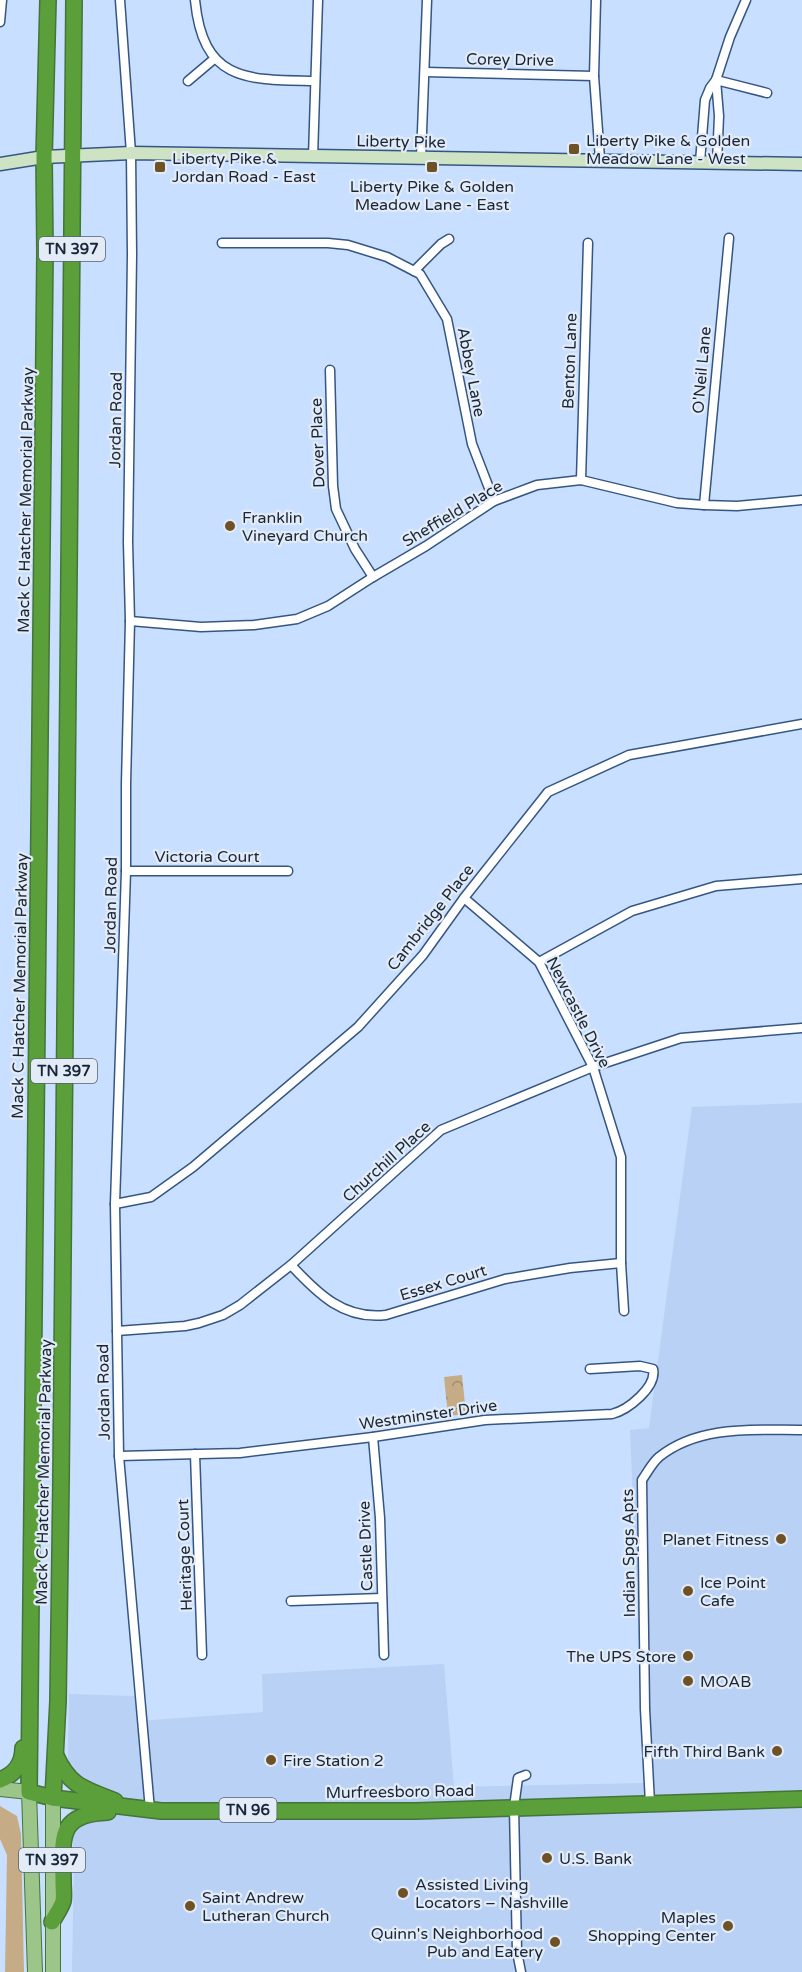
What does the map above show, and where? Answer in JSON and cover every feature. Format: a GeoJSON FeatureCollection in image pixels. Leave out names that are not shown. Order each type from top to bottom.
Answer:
{"type":"FeatureCollection","features":[{"type":"Feature","properties":{"kind":"highway","name":"Mack C Hatcher Memorial Parkway"},"geometry":{"type":"LineString","coordinates":[[29,1792],[45,264],[44,157],[48,0]]}},
{"type":"Feature","properties":{"kind":"highway","name":"Mack C Hatcher Memorial Parkway"},"geometry":{"type":"LineString","coordinates":[[53,1798],[56,1754],[61,1481],[74,0]]}},
{"type":"Feature","properties":{"kind":"highway"},"geometry":{"type":"LineString","coordinates":[[0,1780],[15,1771],[23,1756],[24,1659],[30,1647]]}},
{"type":"Feature","properties":{"kind":"highway"},"geometry":{"type":"LineString","coordinates":[[56,1754],[65,1773],[79,1786],[142,1810]]}},
{"type":"Feature","properties":{"kind":"highway","name":"Murfreesboro Road"},"geometry":{"type":"LineString","coordinates":[[29,1792],[53,1798],[142,1810],[416,1811],[802,1799]]}},
{"type":"Feature","properties":{"kind":"highway"},"geometry":{"type":"LineString","coordinates":[[52,1922],[63,1902],[63,1841],[66,1830],[73,1820],[87,1813],[142,1810]]}},
{"type":"Feature","properties":{"kind":"main road","name":"Murfreesboro Road"},"geometry":{"type":"LineString","coordinates":[[0,1789],[29,1792]]}},
{"type":"Feature","properties":{"kind":"main road","name":"Mack C Hatcher Memorial Parkway"},"geometry":{"type":"LineString","coordinates":[[29,1792],[35,1972]]}},
{"type":"Feature","properties":{"kind":"main road","name":"Mack C Hatcher Memorial Parkway"},"geometry":{"type":"LineString","coordinates":[[53,1798],[53,1972]]}},
{"type":"Feature","properties":{"kind":"street"},"geometry":{"type":"LineString","coordinates":[[0,22],[2,0]]}},
{"type":"Feature","properties":{"kind":"street","name":"Jordan Road"},"geometry":{"type":"LineString","coordinates":[[120,0],[131,153],[132,255],[128,542],[130,621],[126,870],[116,1204],[117,1331],[119,1456],[142,1810]]}},
{"type":"Feature","properties":{"kind":"street"},"geometry":{"type":"LineString","coordinates":[[195,0],[198,28],[206,48],[214,59],[251,78],[314,81]]}},
{"type":"Feature","properties":{"kind":"street"},"geometry":{"type":"LineString","coordinates":[[313,157],[318,0]]}},
{"type":"Feature","properties":{"kind":"street"},"geometry":{"type":"LineString","coordinates":[[421,158],[427,0]]}},
{"type":"Feature","properties":{"kind":"street"},"geometry":{"type":"LineString","coordinates":[[596,0],[594,76],[600,159]]}},
{"type":"Feature","properties":{"kind":"street"},"geometry":{"type":"LineString","coordinates":[[700,162],[704,106],[746,0]]}},
{"type":"Feature","properties":{"kind":"street"},"geometry":{"type":"LineString","coordinates":[[188,81],[214,59]]}},
{"type":"Feature","properties":{"kind":"street","name":"Corey Drive"},"geometry":{"type":"LineString","coordinates":[[425,72],[594,76]]}},
{"type":"Feature","properties":{"kind":"street"},"geometry":{"type":"LineString","coordinates":[[716,80],[767,93]]}},
{"type":"Feature","properties":{"kind":"street"},"geometry":{"type":"LineString","coordinates":[[716,80],[719,116],[717,162]]}},
{"type":"Feature","properties":{"kind":"street","name":"Liberty Pike"},"geometry":{"type":"LineString","coordinates":[[0,164],[44,157],[131,153],[802,164]]}},
{"type":"Feature","properties":{"kind":"street","name":"O'Neil Lane"},"geometry":{"type":"LineString","coordinates":[[704,505],[729,238]]}},
{"type":"Feature","properties":{"kind":"street"},"geometry":{"type":"LineString","coordinates":[[414,271],[449,239]]}},
{"type":"Feature","properties":{"kind":"street","name":"Abbey Lane"},"geometry":{"type":"LineString","coordinates":[[222,243],[348,245],[387,257],[420,274],[447,319],[472,444],[494,501]]}},
{"type":"Feature","properties":{"kind":"street","name":"Benton Lane"},"geometry":{"type":"LineString","coordinates":[[581,480],[588,243]]}},
{"type":"Feature","properties":{"kind":"street","name":"Dover Place"},"geometry":{"type":"LineString","coordinates":[[330,370],[333,486],[336,509],[355,549],[373,577]]}},
{"type":"Feature","properties":{"kind":"street","name":"Sheffield Place"},"geometry":{"type":"LineString","coordinates":[[130,621],[201,627],[254,625],[297,619],[328,606],[494,501],[537,485],[581,480],[677,503],[704,505],[737,506],[802,500]]}},
{"type":"Feature","properties":{"kind":"street","name":"Cambridge Place"},"geometry":{"type":"LineString","coordinates":[[116,1204],[151,1197],[193,1167],[358,1027],[423,955],[464,898],[548,792],[629,755],[802,724]]}},
{"type":"Feature","properties":{"kind":"street","name":"Victoria Court"},"geometry":{"type":"LineString","coordinates":[[126,870],[288,871]]}},
{"type":"Feature","properties":{"kind":"street"},"geometry":{"type":"LineString","coordinates":[[539,962],[632,911],[716,886],[802,879]]}},
{"type":"Feature","properties":{"kind":"street","name":"Newcastle Drive"},"geometry":{"type":"LineString","coordinates":[[464,898],[539,962],[593,1067],[621,1157],[621,1263],[624,1311]]}},
{"type":"Feature","properties":{"kind":"street","name":"Churchill Place"},"geometry":{"type":"LineString","coordinates":[[117,1331],[185,1326],[223,1315],[240,1305],[291,1265],[441,1130],[593,1067],[681,1038],[802,1028]]}},
{"type":"Feature","properties":{"kind":"street","name":"Essex Court"},"geometry":{"type":"LineString","coordinates":[[291,1265],[332,1303],[351,1312],[375,1316],[386,1315],[505,1280],[570,1268],[621,1263]]}},
{"type":"Feature","properties":{"kind":"street","name":"Westminster Drive"},"geometry":{"type":"LineString","coordinates":[[119,1456],[240,1452],[373,1437],[485,1420],[612,1414],[622,1411],[634,1402],[652,1382],[654,1375],[653,1369],[640,1366],[590,1369]]}},
{"type":"Feature","properties":{"kind":"street","name":"Indian Spgs Apts"},"geometry":{"type":"LineString","coordinates":[[650,1803],[645,1709],[642,1480],[657,1458],[687,1441],[722,1431],[802,1430]]}},
{"type":"Feature","properties":{"kind":"street","name":"Castle Drive"},"geometry":{"type":"LineString","coordinates":[[373,1437],[378,1478],[384,1655]]}},
{"type":"Feature","properties":{"kind":"street","name":"Heritage Court"},"geometry":{"type":"LineString","coordinates":[[195,1454],[202,1655]]}},
{"type":"Feature","properties":{"kind":"street"},"geometry":{"type":"LineString","coordinates":[[291,1601],[382,1598]]}},
{"type":"Feature","properties":{"kind":"street"},"geometry":{"type":"LineString","coordinates":[[520,1972],[517,1952],[514,1807],[518,1778],[526,1775]]}},
{"type":"Feature","properties":{"kind":"shaded area"},"geometry":{"type":"Polygon","coordinates":[[[802,1103],[802,1972],[72,1972],[74,1861],[68,1757],[69,1694],[136,1696],[139,1721],[263,1712],[262,1674],[444,1664],[454,1787],[645,1783],[630,1430],[649,1428],[692,1107],[802,1103]]]}},
{"type":"Feature","properties":{"kind":"green space"},"geometry":{"type":"Polygon","coordinates":[[[462,1375],[466,1414],[448,1416],[444,1377],[462,1375]]]}},
{"type":"Feature","properties":{"kind":"green space"},"geometry":{"type":"Polygon","coordinates":[[[0,1806],[17,1816],[21,1834],[24,1972],[5,1972],[7,1855],[0,1839],[0,1806]]]}},
{"type":"Feature","properties":{"kind":"place","name":"Liberty Pike & Golden Meadow Lane - West"},"geometry":{"type":"Point","coordinates":[574,149]}},
{"type":"Feature","properties":{"kind":"place","name":"Liberty Pike & Jordan Road - East"},"geometry":{"type":"Point","coordinates":[160,167]}},
{"type":"Feature","properties":{"kind":"place","name":"Liberty Pike & Golden Meadow Lane - East"},"geometry":{"type":"Point","coordinates":[432,167]}},
{"type":"Feature","properties":{"kind":"place","name":"Franklin Vineyard Church"},"geometry":{"type":"Point","coordinates":[230,526]}},
{"type":"Feature","properties":{"kind":"place","name":"Planet Fitness"},"geometry":{"type":"Point","coordinates":[781,1539]}},
{"type":"Feature","properties":{"kind":"place","name":"Ice Point Cafe"},"geometry":{"type":"Point","coordinates":[688,1591]}},
{"type":"Feature","properties":{"kind":"place","name":"The UPS Store"},"geometry":{"type":"Point","coordinates":[688,1656]}},
{"type":"Feature","properties":{"kind":"place","name":"MOAB"},"geometry":{"type":"Point","coordinates":[688,1681]}},
{"type":"Feature","properties":{"kind":"place","name":"Fifth Third Bank"},"geometry":{"type":"Point","coordinates":[777,1751]}},
{"type":"Feature","properties":{"kind":"place","name":"Fire Station 2"},"geometry":{"type":"Point","coordinates":[271,1760]}},
{"type":"Feature","properties":{"kind":"place","name":"U.S. Bank"},"geometry":{"type":"Point","coordinates":[547,1858]}},
{"type":"Feature","properties":{"kind":"place","name":"Assisted Living Locators – Nashville"},"geometry":{"type":"Point","coordinates":[403,1893]}},
{"type":"Feature","properties":{"kind":"place","name":"Saint Andrew Lutheran Church"},"geometry":{"type":"Point","coordinates":[190,1906]}},
{"type":"Feature","properties":{"kind":"place","name":"Maples Shopping Center"},"geometry":{"type":"Point","coordinates":[728,1926]}},
{"type":"Feature","properties":{"kind":"place","name":"Quinn's Neighborhood Pub and Eatery"},"geometry":{"type":"Point","coordinates":[555,1942]}}]}
